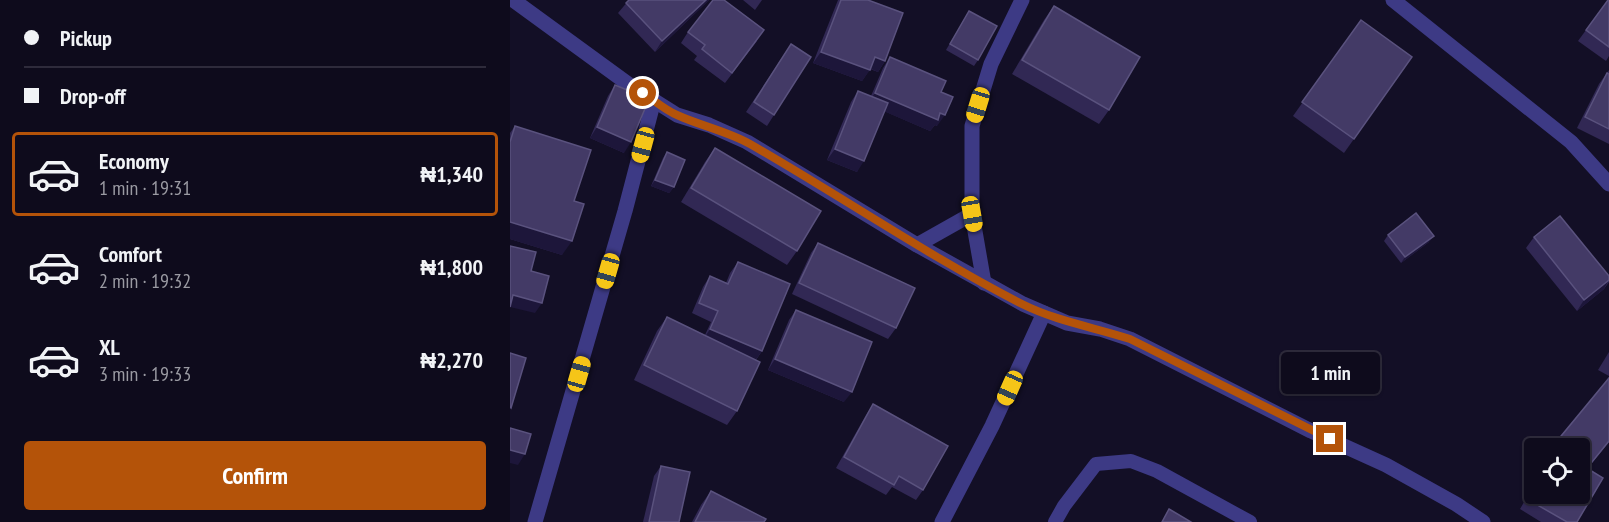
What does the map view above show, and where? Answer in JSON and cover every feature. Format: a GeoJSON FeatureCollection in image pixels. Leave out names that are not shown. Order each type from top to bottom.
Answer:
{"type":"FeatureCollection","features":[{"type":"Feature","properties":{"kind":"street"},"geometry":{"type":"LineString","coordinates":[[513,0],[631,86],[677,115],[709,125],[747,142],[917,245],[1023,304],[1067,323],[1100,329],[1130,339],[1311,431],[1386,465],[1456,504],[1483,522]]}},
{"type":"Feature","properties":{"kind":"street"},"geometry":{"type":"LineString","coordinates":[[984,283],[972,214],[972,126],[991,64],[1022,0]]}},
{"type":"Feature","properties":{"kind":"street"},"geometry":{"type":"LineString","coordinates":[[1393,0],[1571,142],[1609,184]]}},
{"type":"Feature","properties":{"kind":"street"},"geometry":{"type":"LineString","coordinates":[[536,522],[622,222],[654,100]]}},
{"type":"Feature","properties":{"kind":"street"},"geometry":{"type":"LineString","coordinates":[[917,245],[972,214]]}},
{"type":"Feature","properties":{"kind":"street"},"geometry":{"type":"LineString","coordinates":[[942,522],[992,426],[1044,313]]}},
{"type":"Feature","properties":{"kind":"lane"},"geometry":{"type":"LineString","coordinates":[[1055,522],[1064,506],[1096,464],[1131,461],[1157,471],[1250,522]]}},
{"type":"Feature","properties":{"kind":"building"},"geometry":{"type":"Polygon","coordinates":[[[629,0],[706,0],[662,41],[626,3],[629,0]]]}},
{"type":"Feature","properties":{"kind":"building"},"geometry":{"type":"Polygon","coordinates":[[[713,0],[724,0],[764,30],[732,73],[702,49],[705,45],[688,32],[713,0]]]}},
{"type":"Feature","properties":{"kind":"building"},"geometry":{"type":"Polygon","coordinates":[[[841,0],[868,0],[903,13],[885,61],[875,57],[870,70],[821,52],[841,0]]]}},
{"type":"Feature","properties":{"kind":"building"},"geometry":{"type":"Polygon","coordinates":[[[1609,0],[1609,47],[1586,30],[1609,0]]]}},
{"type":"Feature","properties":{"kind":"building"},"geometry":{"type":"Polygon","coordinates":[[[1054,6],[1140,57],[1109,110],[1022,60],[1054,6]]]}},
{"type":"Feature","properties":{"kind":"building"},"geometry":{"type":"Polygon","coordinates":[[[969,11],[997,26],[978,60],[950,44],[969,11]]]}},
{"type":"Feature","properties":{"kind":"building"},"geometry":{"type":"Polygon","coordinates":[[[1361,20],[1412,57],[1354,139],[1302,102],[1361,20]]]}},
{"type":"Feature","properties":{"kind":"building"},"geometry":{"type":"Polygon","coordinates":[[[791,44],[811,57],[774,115],[754,102],[791,44]]]}},
{"type":"Feature","properties":{"kind":"building"},"geometry":{"type":"Polygon","coordinates":[[[890,57],[946,81],[941,92],[953,97],[945,115],[940,113],[938,120],[875,93],[890,57]]]}},
{"type":"Feature","properties":{"kind":"building"},"geometry":{"type":"Polygon","coordinates":[[[1607,73],[1609,74],[1609,129],[1585,117],[1607,73]]]}},
{"type":"Feature","properties":{"kind":"building"},"geometry":{"type":"Polygon","coordinates":[[[615,85],[649,99],[631,142],[597,127],[615,85]]]}},
{"type":"Feature","properties":{"kind":"building"},"geometry":{"type":"Polygon","coordinates":[[[858,91],[888,103],[864,161],[835,149],[858,91]]]}},
{"type":"Feature","properties":{"kind":"building"},"geometry":{"type":"Polygon","coordinates":[[[515,126],[591,150],[574,201],[584,204],[572,241],[510,222],[510,142],[515,126]]]}},
{"type":"Feature","properties":{"kind":"building"},"geometry":{"type":"Polygon","coordinates":[[[715,148],[821,211],[797,251],[691,188],[715,148]]]}},
{"type":"Feature","properties":{"kind":"building"},"geometry":{"type":"Polygon","coordinates":[[[667,152],[685,160],[674,187],[655,180],[667,152]]]}},
{"type":"Feature","properties":{"kind":"building"},"geometry":{"type":"Polygon","coordinates":[[[1416,213],[1434,236],[1405,257],[1388,235],[1416,213]]]}},
{"type":"Feature","properties":{"kind":"building"},"geometry":{"type":"Polygon","coordinates":[[[1560,216],[1609,276],[1609,280],[1584,300],[1534,237],[1560,216]]]}},
{"type":"Feature","properties":{"kind":"building"},"geometry":{"type":"Polygon","coordinates":[[[818,243],[915,288],[896,328],[799,283],[818,243]]]}},
{"type":"Feature","properties":{"kind":"building"},"geometry":{"type":"Polygon","coordinates":[[[510,246],[536,252],[531,271],[549,276],[542,303],[513,295],[510,307],[510,246]]]}},
{"type":"Feature","properties":{"kind":"building"},"geometry":{"type":"Polygon","coordinates":[[[738,262],[790,284],[762,351],[710,329],[718,311],[699,303],[710,276],[728,284],[738,262]]]}},
{"type":"Feature","properties":{"kind":"building"},"geometry":{"type":"Polygon","coordinates":[[[796,310],[872,342],[852,392],[775,359],[796,310]]]}},
{"type":"Feature","properties":{"kind":"building"},"geometry":{"type":"Polygon","coordinates":[[[667,317],[760,362],[737,411],[644,365],[667,317]]]}},
{"type":"Feature","properties":{"kind":"building"},"geometry":{"type":"Polygon","coordinates":[[[510,353],[526,358],[511,408],[510,407],[510,353]]]}},
{"type":"Feature","properties":{"kind":"building"},"geometry":{"type":"Polygon","coordinates":[[[1609,378],[1609,441],[1590,465],[1590,438],[1559,438],[1609,378]]]}},
{"type":"Feature","properties":{"kind":"building"},"geometry":{"type":"Polygon","coordinates":[[[873,404],[948,446],[923,490],[899,476],[894,485],[844,457],[873,404]]]}},
{"type":"Feature","properties":{"kind":"building"},"geometry":{"type":"Polygon","coordinates":[[[510,428],[531,434],[525,454],[510,450],[510,428]]]}},
{"type":"Feature","properties":{"kind":"building"},"geometry":{"type":"Polygon","coordinates":[[[661,466],[690,472],[679,522],[649,522],[661,466]]]}},
{"type":"Feature","properties":{"kind":"building"},"geometry":{"type":"Polygon","coordinates":[[[1590,470],[1603,478],[1590,500],[1590,470]]]}},
{"type":"Feature","properties":{"kind":"building"},"geometry":{"type":"Polygon","coordinates":[[[711,491],[766,519],[764,522],[695,522],[711,491]]]}},
{"type":"Feature","properties":{"kind":"building"},"geometry":{"type":"Polygon","coordinates":[[[1536,504],[1588,504],[1577,522],[1567,522],[1536,504]]]}},
{"type":"Feature","properties":{"kind":"building"},"geometry":{"type":"Polygon","coordinates":[[[1169,509],[1191,522],[1162,522],[1169,509]]]}},
{"type":"Feature","properties":{"kind":"route"},"geometry":{"type":"LineString","coordinates":[[643,93],[677,115],[709,125],[747,142],[917,245],[1023,304],[1067,323],[1100,329],[1130,339],[1330,439]]}}]}
